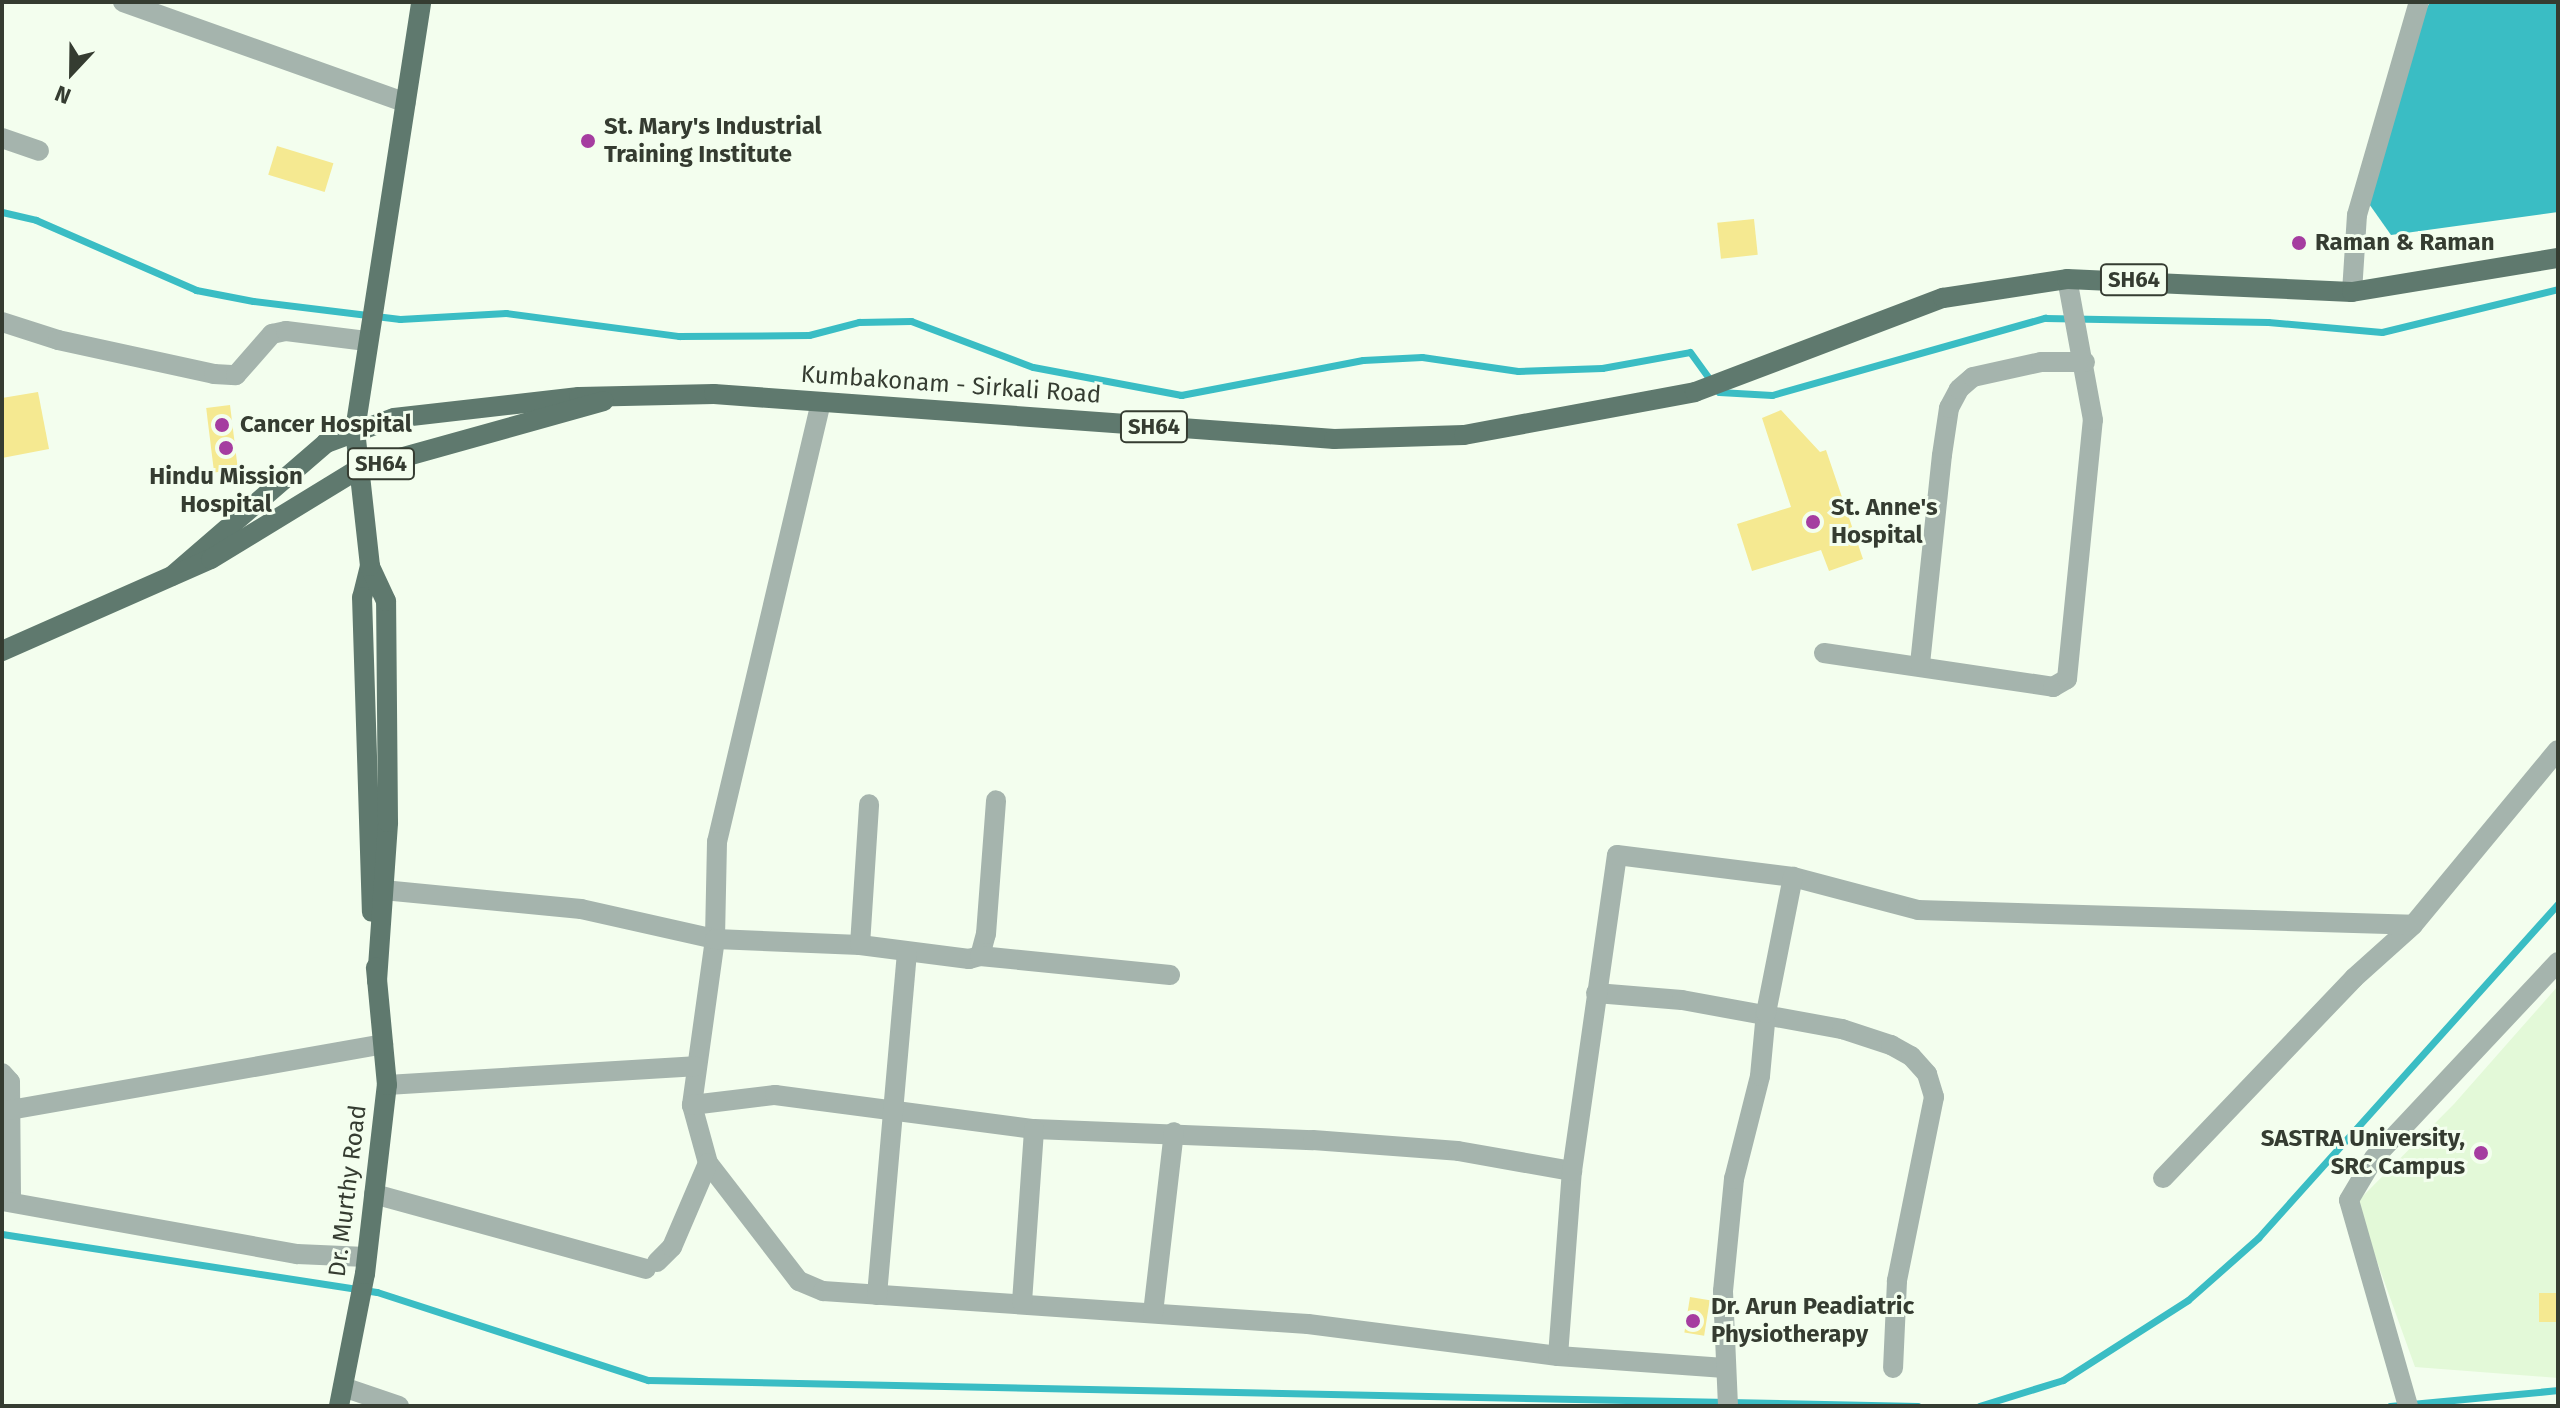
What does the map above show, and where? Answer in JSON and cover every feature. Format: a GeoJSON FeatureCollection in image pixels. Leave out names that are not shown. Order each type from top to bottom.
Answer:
{"type":"FeatureCollection","features":[{"type":"Feature","properties":{"kind":"main road","name":"Dr. Murthy Road"},"geometry":{"type":"LineString","coordinates":[[377,981],[383,890],[386,601],[370,566],[355,430],[367,335],[421,2]]}},
{"type":"Feature","properties":{"kind":"main road","name":"Kumbakonam - Sirkali Road"},"geometry":{"type":"LineString","coordinates":[[172,576],[315,452],[355,430],[394,418],[579,397],[609,399],[714,394],[942,407],[1334,439],[1464,435],[1695,392],[1943,298],[2067,279],[2352,292],[2558,258]]}},
{"type":"Feature","properties":{"kind":"main road","name":"Kumbakonam - Sirkali Road"},"geometry":{"type":"LineString","coordinates":[[2,651],[211,559],[357,470],[582,411],[609,399]]}},
{"type":"Feature","properties":{"kind":"main road","name":"Dr. Murthy Road"},"geometry":{"type":"LineString","coordinates":[[341,1396],[366,1266],[387,1085],[370,885],[362,597],[370,566]]}},
{"type":"Feature","properties":{"kind":"street"},"geometry":{"type":"LineString","coordinates":[[123,2],[406,103]]}},
{"type":"Feature","properties":{"kind":"street"},"geometry":{"type":"LineString","coordinates":[[2352,292],[2357,215],[2419,2]]}},
{"type":"Feature","properties":{"kind":"street"},"geometry":{"type":"LineString","coordinates":[[2,138],[39,151]]}},
{"type":"Feature","properties":{"kind":"street"},"geometry":{"type":"LineString","coordinates":[[1824,653],[1920,664],[2053,687],[2067,679],[2093,420],[2067,279]]}},
{"type":"Feature","properties":{"kind":"street"},"geometry":{"type":"LineString","coordinates":[[2,322],[58,340],[214,374],[236,375],[272,334],[286,331],[367,335]]}},
{"type":"Feature","properties":{"kind":"street"},"geometry":{"type":"LineString","coordinates":[[1920,664],[1949,408],[1959,389],[1973,377],[2081,354]]}},
{"type":"Feature","properties":{"kind":"street"},"geometry":{"type":"LineString","coordinates":[[821,402],[717,842],[715,939],[694,1066],[692,1105],[708,1163],[799,1281],[823,1291],[1022,1302],[1352,1329],[1558,1356],[1725,1368]]}},
{"type":"Feature","properties":{"kind":"street"},"geometry":{"type":"LineString","coordinates":[[2163,1178],[2354,978],[2413,925],[2558,750]]}},
{"type":"Feature","properties":{"kind":"street"},"geometry":{"type":"LineString","coordinates":[[980,956],[996,800]]}},
{"type":"Feature","properties":{"kind":"street"},"geometry":{"type":"LineString","coordinates":[[860,945],[869,804]]}},
{"type":"Feature","properties":{"kind":"street"},"geometry":{"type":"LineString","coordinates":[[1558,1356],[1572,1171],[1617,855],[1793,877],[1918,910],[2413,925]]}},
{"type":"Feature","properties":{"kind":"street"},"geometry":{"type":"LineString","coordinates":[[1728,1397],[1723,1291],[1734,1179],[1760,1076],[1766,1013],[1793,877]]}},
{"type":"Feature","properties":{"kind":"street"},"geometry":{"type":"LineString","coordinates":[[383,890],[581,909],[715,939],[860,945],[907,954],[980,956],[1170,975]]}},
{"type":"Feature","properties":{"kind":"street"},"geometry":{"type":"LineString","coordinates":[[877,1295],[890,1109],[907,954]]}},
{"type":"Feature","properties":{"kind":"street"},"geometry":{"type":"LineString","coordinates":[[2408,1406],[2406,1384],[2349,1200],[2374,1158],[2558,962]]}},
{"type":"Feature","properties":{"kind":"street"},"geometry":{"type":"LineString","coordinates":[[1596,993],[1766,1013],[1842,1029],[1891,1045],[1911,1056],[1927,1074],[1934,1097],[1897,1281],[1893,1368]]}},
{"type":"Feature","properties":{"kind":"street"},"geometry":{"type":"LineString","coordinates":[[10,1110],[383,1044]]}},
{"type":"Feature","properties":{"kind":"street"},"geometry":{"type":"LineString","coordinates":[[387,1085],[694,1066]]}},
{"type":"Feature","properties":{"kind":"street"},"geometry":{"type":"LineString","coordinates":[[2,1073],[10,1082],[7,1202],[366,1266]]}},
{"type":"Feature","properties":{"kind":"street"},"geometry":{"type":"LineString","coordinates":[[692,1105],[775,1095],[1034,1129],[1174,1132],[1458,1151],[1572,1171]]}},
{"type":"Feature","properties":{"kind":"street"},"geometry":{"type":"LineString","coordinates":[[1022,1302],[1034,1129]]}},
{"type":"Feature","properties":{"kind":"street"},"geometry":{"type":"LineString","coordinates":[[1153,1313],[1174,1132]]}},
{"type":"Feature","properties":{"kind":"street"},"geometry":{"type":"LineString","coordinates":[[374,1194],[652,1265],[672,1247],[708,1163]]}},
{"type":"Feature","properties":{"kind":"street"},"geometry":{"type":"LineString","coordinates":[[341,1396],[399,1406]]}},
{"type":"Feature","properties":{"kind":"shaded area","name":"SASTRA University, SRC Campus"},"geometry":{"type":"Polygon","coordinates":[[[2558,986],[2558,1378],[2415,1367],[2356,1203],[2454,1104],[2558,986]]]}},
{"type":"Feature","properties":{"kind":"water"},"geometry":{"type":"Polygon","coordinates":[[[2430,2],[2558,2],[2558,212],[2391,235],[2367,201],[2406,47],[2430,2]]]}},
{"type":"Feature","properties":{"kind":"building"},"geometry":{"type":"Polygon","coordinates":[[[277,146],[333,163],[325,192],[268,175],[277,146]]]}},
{"type":"Feature","properties":{"kind":"building"},"geometry":{"type":"Polygon","coordinates":[[[1754,219],[1758,255],[1721,259],[1717,223],[1754,219]]]}},
{"type":"Feature","properties":{"kind":"building"},"geometry":{"type":"Polygon","coordinates":[[[38,392],[49,449],[2,458],[2,398],[38,392]]]}},
{"type":"Feature","properties":{"kind":"building"},"geometry":{"type":"Polygon","coordinates":[[[230,405],[238,470],[214,472],[206,408],[230,405]]]}},
{"type":"Feature","properties":{"kind":"building"},"geometry":{"type":"Polygon","coordinates":[[[1781,410],[1820,452],[1826,450],[1863,559],[1829,571],[1821,550],[1752,571],[1737,524],[1791,507],[1762,418],[1781,410]]]}},
{"type":"Feature","properties":{"kind":"building"},"geometry":{"type":"Polygon","coordinates":[[[2539,1293],[2558,1293],[2558,1322],[2539,1322],[2539,1293]]]}},
{"type":"Feature","properties":{"kind":"building"},"geometry":{"type":"Polygon","coordinates":[[[1690,1297],[1710,1300],[1704,1336],[1684,1333],[1690,1297]]]}},
{"type":"Feature","properties":{"kind":"waterway"},"geometry":{"type":"LineString","coordinates":[[2,212],[36,220],[196,290],[253,301],[400,319],[506,313],[679,336],[809,335],[859,322],[911,321],[1033,367],[1181,395],[1363,360],[1422,357],[1518,371],[1602,368],[1690,352],[1719,392],[1772,395],[2045,318],[2268,322],[2382,332],[2558,289]]}},
{"type":"Feature","properties":{"kind":"waterway"},"geometry":{"type":"LineString","coordinates":[[1979,1406],[2063,1380],[2188,1300],[2258,1238],[2558,904]]}},
{"type":"Feature","properties":{"kind":"waterway"},"geometry":{"type":"LineString","coordinates":[[2,1234],[377,1292],[648,1380],[1918,1406]]}},
{"type":"Feature","properties":{"kind":"waterway"},"geometry":{"type":"LineString","coordinates":[[2390,1406],[2558,1390]]}},
{"type":"Feature","properties":{"kind":"place","name":"St. Mary's Industrial Training Institute"},"geometry":{"type":"Point","coordinates":[588,141]}},
{"type":"Feature","properties":{"kind":"place","name":"Raman & Raman"},"geometry":{"type":"Point","coordinates":[2299,243]}},
{"type":"Feature","properties":{"kind":"place","name":"Cancer Hospital"},"geometry":{"type":"Point","coordinates":[222,425]}},
{"type":"Feature","properties":{"kind":"place","name":"Hindu Mission Hospital"},"geometry":{"type":"Point","coordinates":[226,448]}},
{"type":"Feature","properties":{"kind":"place","name":"St. Anne's Hospital"},"geometry":{"type":"Point","coordinates":[1813,522]}},
{"type":"Feature","properties":{"kind":"place","name":"SASTRA University, SRC Campus"},"geometry":{"type":"Point","coordinates":[2481,1153]}},
{"type":"Feature","properties":{"kind":"place","name":"Dr. Arun Peadiatric Physiotherapy"},"geometry":{"type":"Point","coordinates":[1693,1321]}}]}
